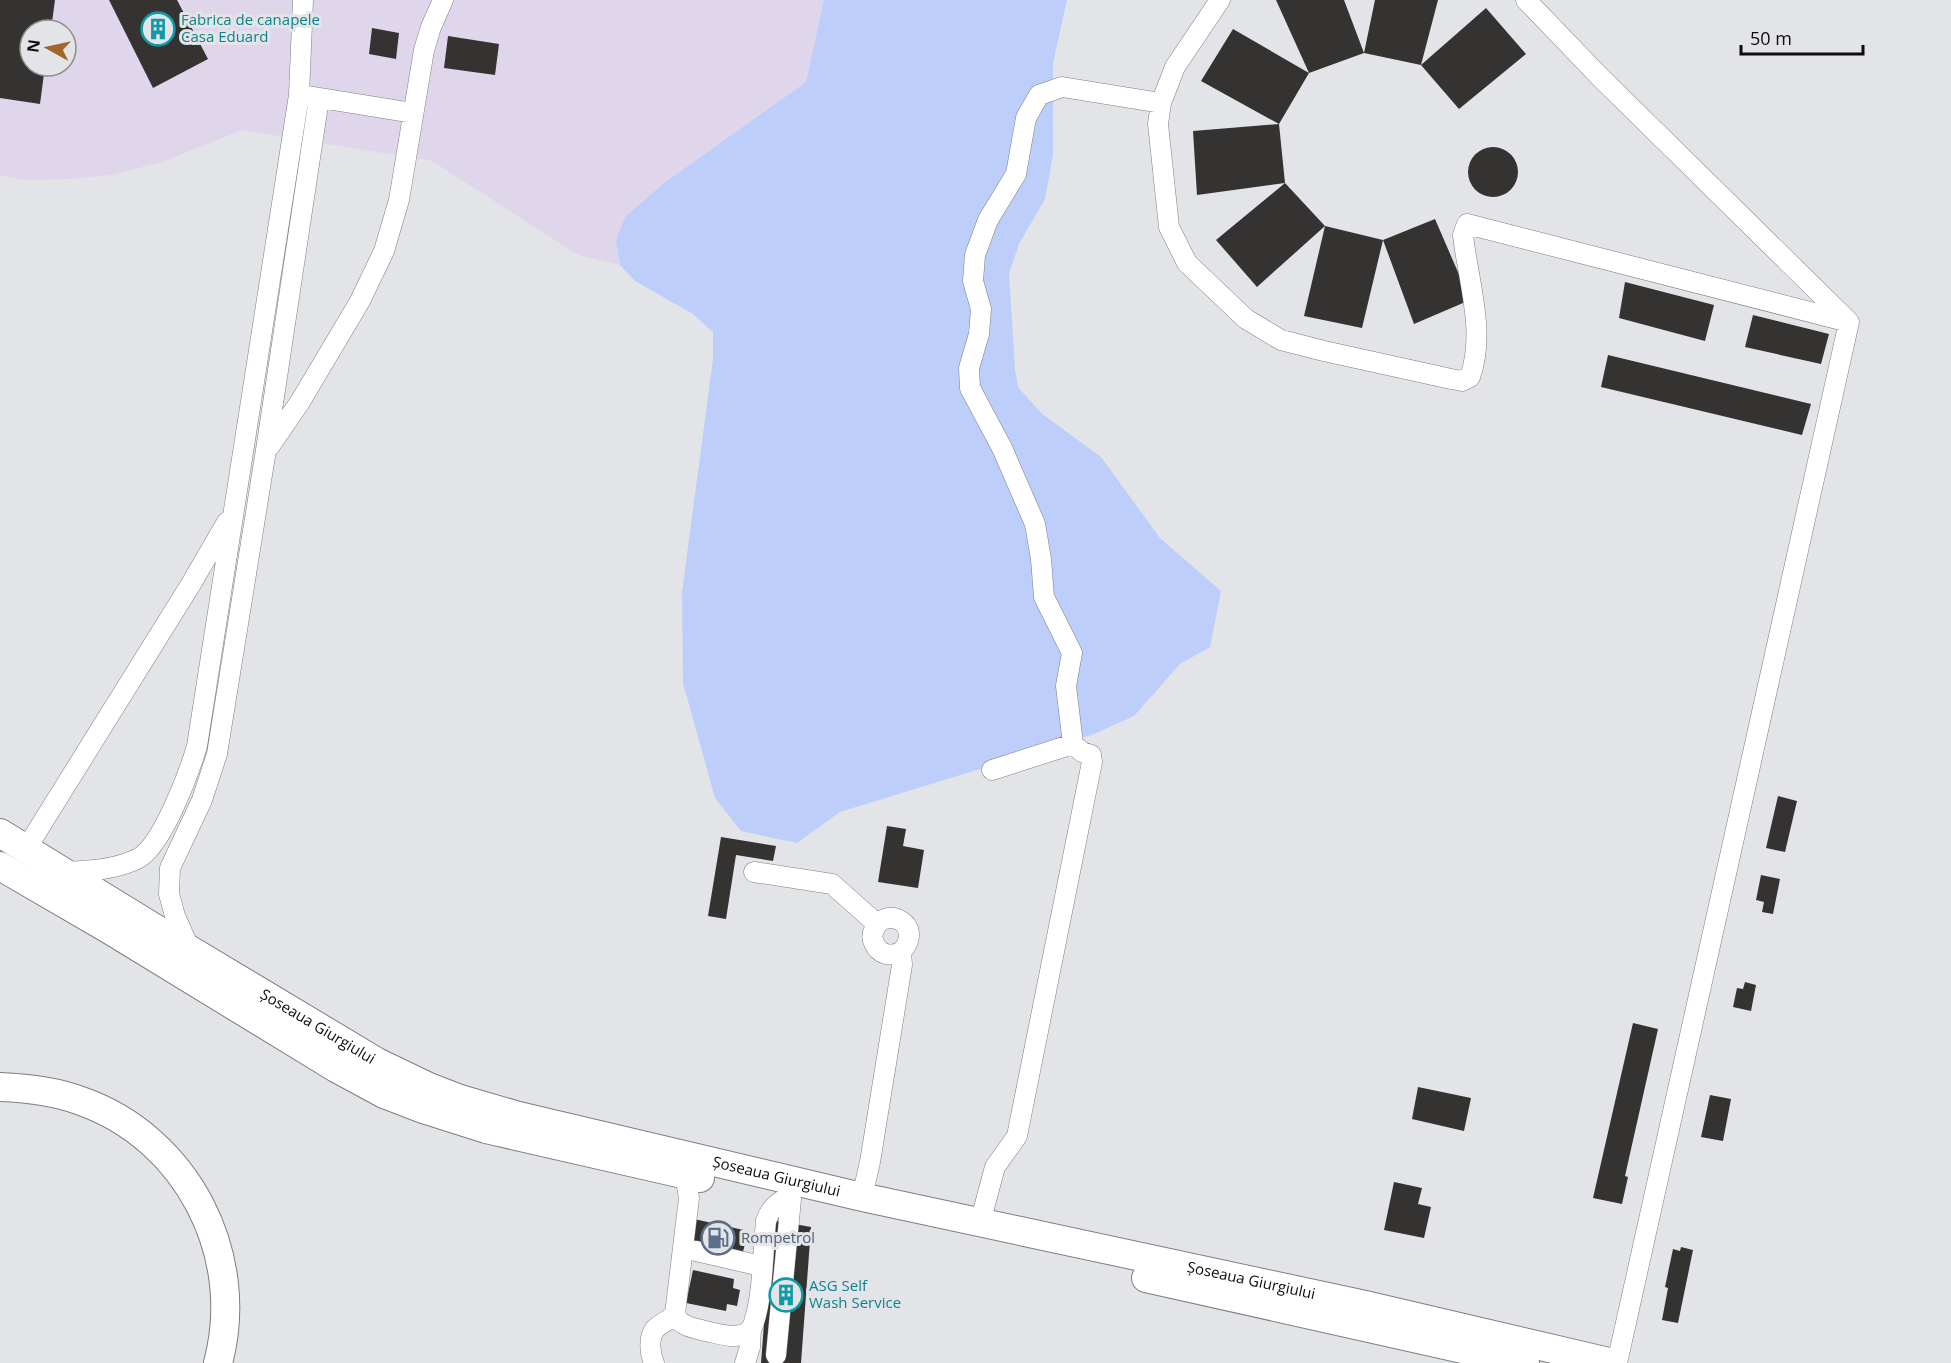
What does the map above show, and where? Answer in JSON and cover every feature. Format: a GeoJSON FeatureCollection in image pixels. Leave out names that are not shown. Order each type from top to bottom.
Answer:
{"type":"FeatureCollection","features":[{"type":"Feature","properties":{"kind":"highway","name":"Șoseaua Giurgiului"},"geometry":{"type":"LineString","coordinates":[[0,833],[377,1062],[460,1099],[515,1115],[862,1197],[1365,1305],[1615,1363]]}},
{"type":"Feature","properties":{"kind":"highway","name":"Șoseaua Giurgiului"},"geometry":{"type":"LineString","coordinates":[[0,866],[110,930],[336,1068],[384,1094],[432,1113],[477,1127],[682,1174],[1525,1363]]}},
{"type":"Feature","properties":{"kind":"highway"},"geometry":{"type":"LineString","coordinates":[[0,1087],[51,1093],[81,1100],[99,1108],[139,1132],[170,1161],[185,1179],[207,1219],[215,1240],[225,1283],[225,1322],[218,1363]]}},
{"type":"Feature","properties":{"kind":"lane"},"geometry":{"type":"LineString","coordinates":[[63,872],[118,866],[138,859],[150,850],[183,787],[197,746],[299,95],[303,0]]}},
{"type":"Feature","properties":{"kind":"lane"},"geometry":{"type":"LineString","coordinates":[[239,477],[267,450],[300,402],[360,301],[384,251],[399,200],[424,50],[443,0]]}},
{"type":"Feature","properties":{"kind":"lane"},"geometry":{"type":"LineString","coordinates":[[1220,0],[1175,67],[1161,103],[1158,124],[1169,226],[1187,263],[1246,319],[1281,340],[1451,379],[1462,381],[1470,377],[1476,362],[1475,307],[1463,235],[1467,224],[1849,322]]}},
{"type":"Feature","properties":{"kind":"lane"},"geometry":{"type":"LineString","coordinates":[[1526,0],[1600,77],[1849,322]]}},
{"type":"Feature","properties":{"kind":"lane"},"geometry":{"type":"LineString","coordinates":[[980,1223],[996,1167],[1017,1137],[1089,788],[1092,762],[1091,755],[1082,752],[1073,744],[1066,686],[1071,653],[1044,597],[1035,524],[1002,448],[970,388],[969,368],[979,334],[981,309],[973,281],[975,255],[988,220],[1016,174],[1026,118],[1039,95],[1062,87],[1161,103]]}},
{"type":"Feature","properties":{"kind":"lane"},"geometry":{"type":"LineString","coordinates":[[299,95],[413,113]]}},
{"type":"Feature","properties":{"kind":"lane"},"geometry":{"type":"LineString","coordinates":[[190,950],[175,916],[169,894],[170,868],[175,853],[202,800],[217,754],[267,450],[320,98]]}},
{"type":"Feature","properties":{"kind":"lane"},"geometry":{"type":"LineString","coordinates":[[287,172],[307,176]]}},
{"type":"Feature","properties":{"kind":"lane"},"geometry":{"type":"LineString","coordinates":[[1615,1363],[1849,322]]}},
{"type":"Feature","properties":{"kind":"lane"},"geometry":{"type":"LineString","coordinates":[[26,849],[185,594],[232,513]]}},
{"type":"Feature","properties":{"kind":"lane"},"geometry":{"type":"LineString","coordinates":[[992,770],[1073,744]]}},
{"type":"Feature","properties":{"kind":"lane"},"geometry":{"type":"LineString","coordinates":[[754,872],[832,884],[877,924]]}},
{"type":"Feature","properties":{"kind":"lane"},"geometry":{"type":"LineString","coordinates":[[894,918],[908,928],[910,939],[902,952],[891,955],[879,951],[872,937],[877,924],[884,919],[894,918]]}},
{"type":"Feature","properties":{"kind":"lane"},"geometry":{"type":"LineString","coordinates":[[862,1197],[870,1162],[902,952]]}},
{"type":"Feature","properties":{"kind":"lane"},"geometry":{"type":"LineString","coordinates":[[654,1363],[651,1356],[653,1332],[675,1314],[689,1198],[682,1174]]}},
{"type":"Feature","properties":{"kind":"lane"},"geometry":{"type":"LineString","coordinates":[[745,1363],[758,1302],[769,1211],[776,1204],[789,1198],[776,1355]]}},
{"type":"Feature","properties":{"kind":"lane"},"geometry":{"type":"LineString","coordinates":[[683,1248],[761,1266]]}},
{"type":"Feature","properties":{"kind":"lane"},"geometry":{"type":"LineString","coordinates":[[675,1314],[681,1323],[702,1330],[740,1336],[751,1329]]}},
{"type":"Feature","properties":{"kind":"shaded area"},"geometry":{"type":"Polygon","coordinates":[[[0,0],[824,0],[806,82],[664,183],[616,240],[620,265],[578,255],[432,161],[242,130],[162,162],[112,175],[73,179],[22,180],[0,175],[0,0]]]}},
{"type":"Feature","properties":{"kind":"shaded area"},"geometry":{"type":"Polygon","coordinates":[[[824,0],[1067,0],[1053,63],[1053,155],[1045,199],[1019,244],[1009,274],[1018,387],[1041,413],[1101,457],[1160,538],[1221,591],[1210,647],[1180,664],[1134,716],[1094,734],[840,812],[797,843],[741,831],[715,798],[683,683],[682,592],[713,359],[713,332],[693,314],[635,281],[620,265],[616,240],[625,217],[664,183],[806,82],[824,0]]]}},
{"type":"Feature","properties":{"kind":"building"},"geometry":{"type":"Polygon","coordinates":[[[0,0],[55,0],[53,18],[18,18],[18,78],[43,78],[40,104],[0,98],[0,0]]]}},
{"type":"Feature","properties":{"kind":"building","name":"Fabrica de canapele Casa Eduard"},"geometry":{"type":"Polygon","coordinates":[[[109,0],[177,0],[208,59],[153,88],[109,0]]]}},
{"type":"Feature","properties":{"kind":"building"},"geometry":{"type":"Polygon","coordinates":[[[1276,0],[1344,0],[1364,53],[1309,73],[1276,0]]]}},
{"type":"Feature","properties":{"kind":"building"},"geometry":{"type":"Polygon","coordinates":[[[1375,0],[1438,0],[1421,65],[1364,53],[1375,0]]]}},
{"type":"Feature","properties":{"kind":"building"},"geometry":{"type":"Polygon","coordinates":[[[1486,8],[1526,54],[1459,109],[1421,65],[1486,8]]]}},
{"type":"Feature","properties":{"kind":"building"},"geometry":{"type":"Polygon","coordinates":[[[372,28],[399,33],[396,59],[369,54],[372,28]]]}},
{"type":"Feature","properties":{"kind":"building"},"geometry":{"type":"Polygon","coordinates":[[[1233,29],[1309,73],[1279,124],[1201,81],[1233,29]]]}},
{"type":"Feature","properties":{"kind":"building"},"geometry":{"type":"Polygon","coordinates":[[[448,36],[499,44],[495,75],[444,68],[448,36]]]}},
{"type":"Feature","properties":{"kind":"building"},"geometry":{"type":"Polygon","coordinates":[[[1279,124],[1285,183],[1197,195],[1193,131],[1279,124]]]}},
{"type":"Feature","properties":{"kind":"building"},"geometry":{"type":"Polygon","coordinates":[[[1498,147],[1511,154],[1517,162],[1517,182],[1511,190],[1503,196],[1488,197],[1475,190],[1469,182],[1468,167],[1475,154],[1483,148],[1498,147]]]}},
{"type":"Feature","properties":{"kind":"building"},"geometry":{"type":"Polygon","coordinates":[[[1285,183],[1325,226],[1257,287],[1216,240],[1285,183]]]}},
{"type":"Feature","properties":{"kind":"building"},"geometry":{"type":"Polygon","coordinates":[[[1435,219],[1470,300],[1414,324],[1383,240],[1435,219]]]}},
{"type":"Feature","properties":{"kind":"building"},"geometry":{"type":"Polygon","coordinates":[[[1325,226],[1383,240],[1362,328],[1304,316],[1325,226]]]}},
{"type":"Feature","properties":{"kind":"building"},"geometry":{"type":"Polygon","coordinates":[[[1625,282],[1714,305],[1705,341],[1619,318],[1625,282]]]}},
{"type":"Feature","properties":{"kind":"building"},"geometry":{"type":"Polygon","coordinates":[[[1753,315],[1829,334],[1821,364],[1745,347],[1753,315]]]}},
{"type":"Feature","properties":{"kind":"building"},"geometry":{"type":"Polygon","coordinates":[[[1608,355],[1811,404],[1802,435],[1601,387],[1608,355]]]}},
{"type":"Feature","properties":{"kind":"building"},"geometry":{"type":"Polygon","coordinates":[[[1778,796],[1797,801],[1785,852],[1766,848],[1778,796]]]}},
{"type":"Feature","properties":{"kind":"building"},"geometry":{"type":"Polygon","coordinates":[[[887,826],[906,829],[903,846],[924,850],[918,888],[878,882],[887,826]]]}},
{"type":"Feature","properties":{"kind":"building"},"geometry":{"type":"Polygon","coordinates":[[[721,837],[776,846],[773,861],[736,855],[726,919],[708,916],[721,837]]]}},
{"type":"Feature","properties":{"kind":"building"},"geometry":{"type":"Polygon","coordinates":[[[1761,875],[1780,879],[1773,914],[1762,912],[1764,902],[1756,900],[1761,875]]]}},
{"type":"Feature","properties":{"kind":"building"},"geometry":{"type":"Polygon","coordinates":[[[1745,982],[1756,985],[1751,1011],[1733,1007],[1737,988],[1743,989],[1745,982]]]}},
{"type":"Feature","properties":{"kind":"building"},"geometry":{"type":"Polygon","coordinates":[[[1633,1023],[1658,1029],[1625,1176],[1628,1177],[1622,1204],[1593,1198],[1633,1023]]]}},
{"type":"Feature","properties":{"kind":"building"},"geometry":{"type":"Polygon","coordinates":[[[1418,1087],[1471,1098],[1464,1131],[1412,1119],[1418,1087]]]}},
{"type":"Feature","properties":{"kind":"building"},"geometry":{"type":"Polygon","coordinates":[[[1710,1095],[1731,1099],[1723,1141],[1701,1137],[1710,1095]]]}},
{"type":"Feature","properties":{"kind":"building"},"geometry":{"type":"Polygon","coordinates":[[[1394,1182],[1422,1188],[1418,1204],[1431,1207],[1424,1238],[1384,1230],[1394,1182]]]}},
{"type":"Feature","properties":{"kind":"building","name":"Rompetrol"},"geometry":{"type":"Polygon","coordinates":[[[694,1219],[748,1231],[742,1256],[689,1244],[694,1219]]]}},
{"type":"Feature","properties":{"kind":"building","name":"ASG Self Wash Service"},"geometry":{"type":"Polygon","coordinates":[[[772,1220],[811,1227],[801,1363],[761,1363],[772,1220]]]}},
{"type":"Feature","properties":{"kind":"building"},"geometry":{"type":"Polygon","coordinates":[[[1681,1247],[1693,1250],[1678,1323],[1662,1320],[1668,1288],[1665,1287],[1673,1249],[1680,1251],[1681,1247]]]}},
{"type":"Feature","properties":{"kind":"building"},"geometry":{"type":"Polygon","coordinates":[[[693,1270],[734,1279],[733,1288],[740,1290],[737,1306],[727,1304],[726,1311],[686,1303],[693,1270]]]}},
{"type":"Feature","properties":{"kind":"place","name":"Fabrica de canapele Casa Eduard"},"geometry":{"type":"Point","coordinates":[158,29]}},
{"type":"Feature","properties":{"kind":"place","name":"Rompetrol"},"geometry":{"type":"Point","coordinates":[718,1238]}},
{"type":"Feature","properties":{"kind":"place","name":"ASG Self Wash Service"},"geometry":{"type":"Point","coordinates":[786,1295]}}]}
